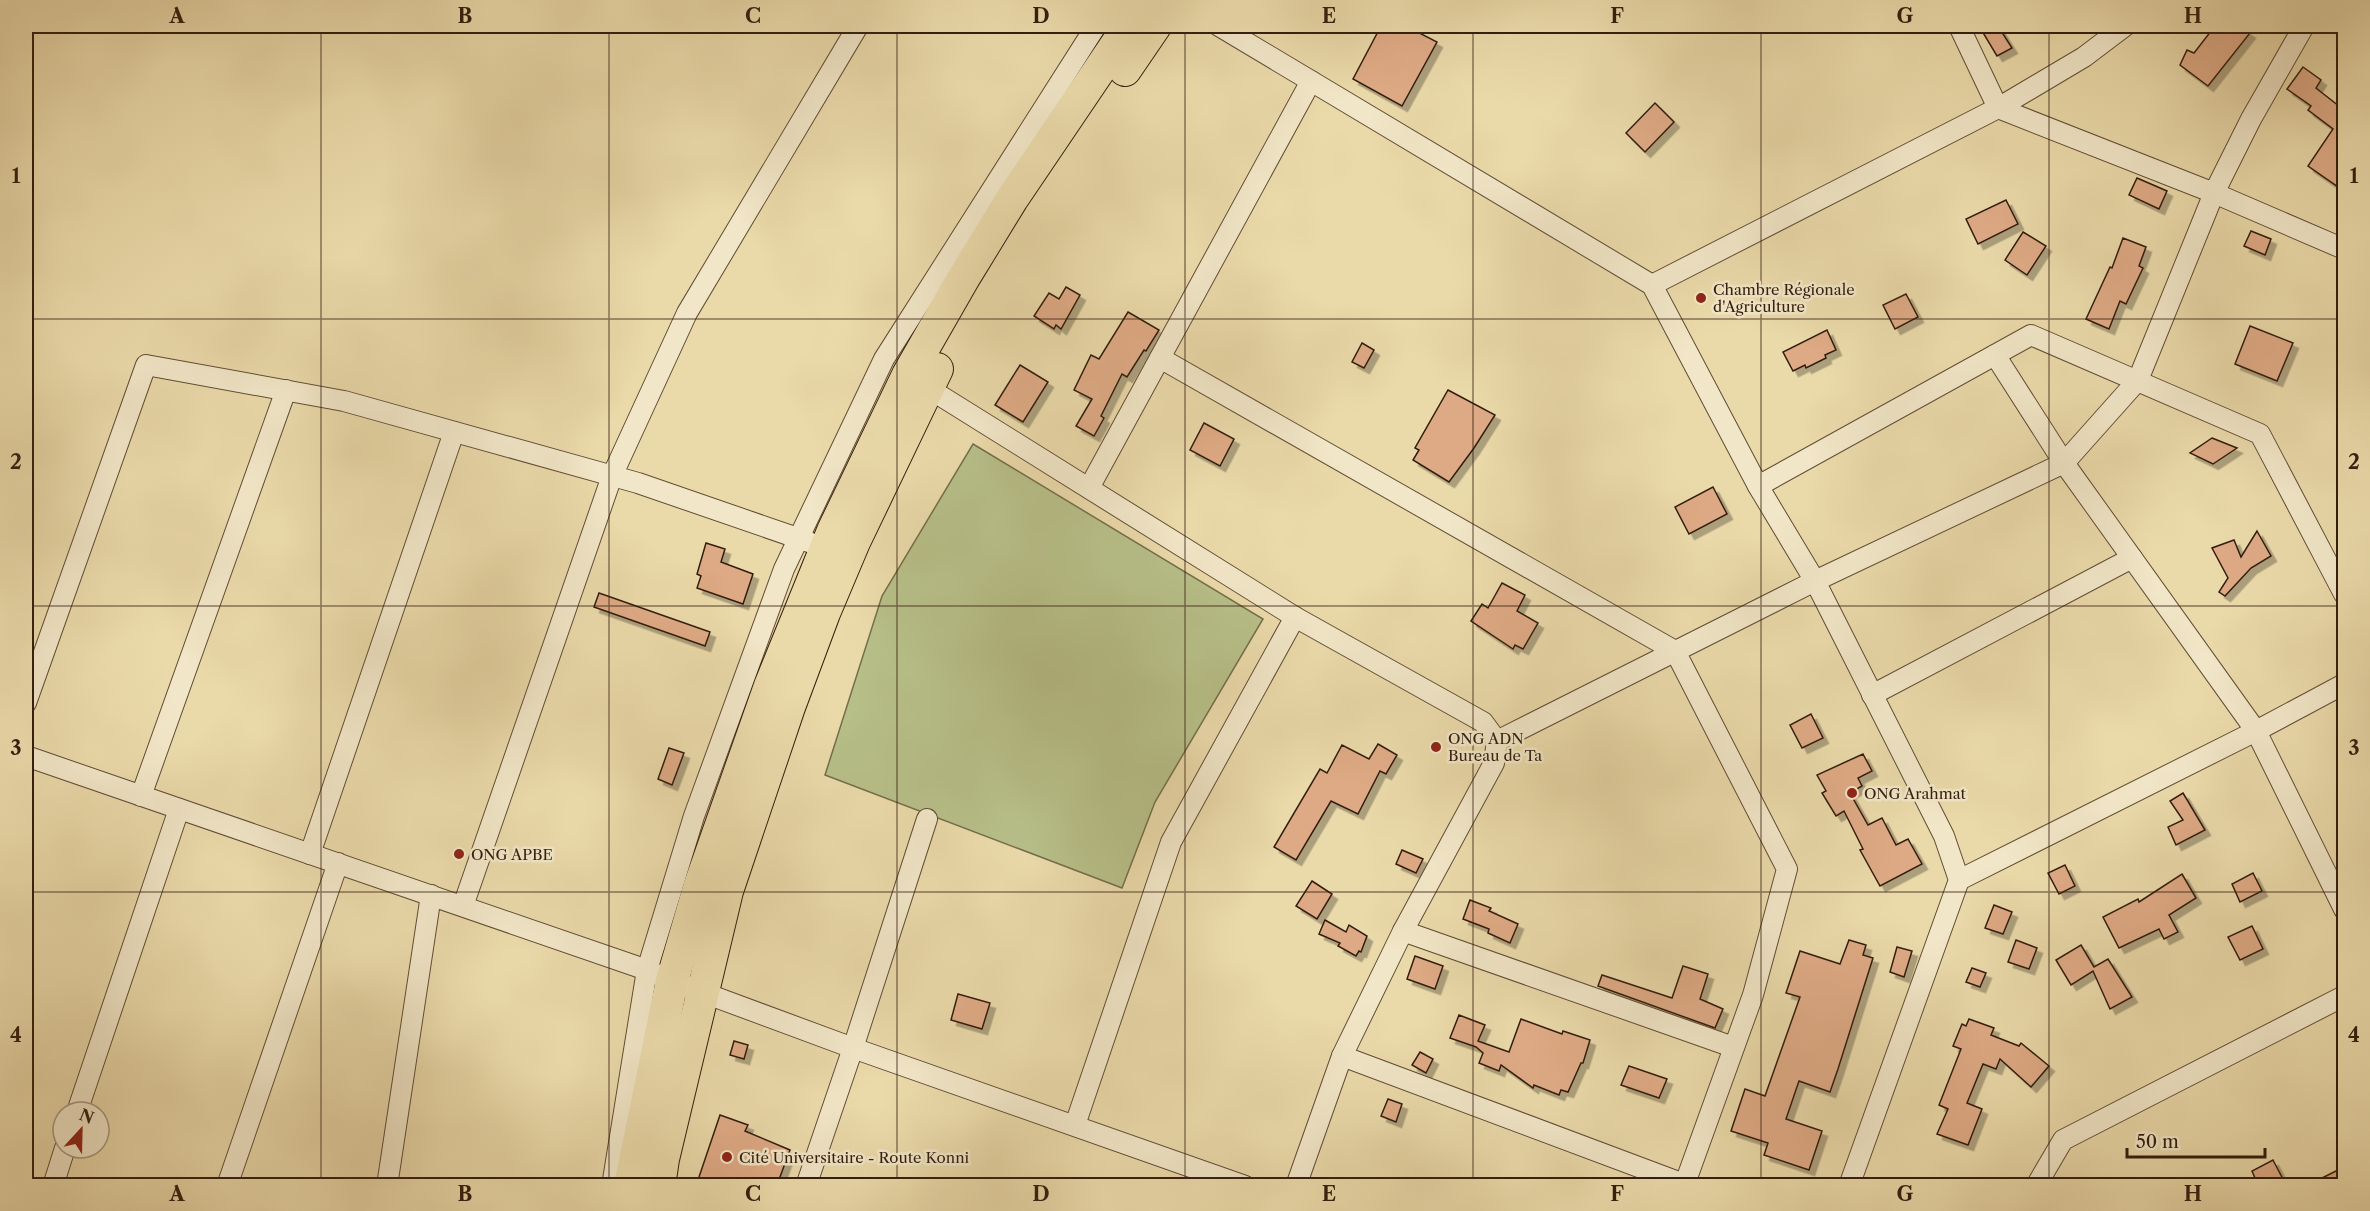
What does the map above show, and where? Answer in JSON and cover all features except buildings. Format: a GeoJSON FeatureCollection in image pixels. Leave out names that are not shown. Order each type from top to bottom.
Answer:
{"type":"FeatureCollection","features":[{"type":"Feature","properties":{"kind":"main road"},"geometry":{"type":"LineString","coordinates":[[659,1185],[727,891],[781,690],[824,547],[917,381],[1012,199],[1129,26]]}},
{"type":"Feature","properties":{"kind":"main road"},"geometry":{"type":"LineString","coordinates":[[917,381],[982,290],[1030,210],[1155,26]]}},
{"type":"Feature","properties":{"kind":"main road"},"geometry":{"type":"LineString","coordinates":[[630,1185],[660,976],[781,690]]}},
{"type":"Feature","properties":{"kind":"street"},"geometry":{"type":"LineString","coordinates":[[463,906],[612,476],[687,313],[858,26]]}},
{"type":"Feature","properties":{"kind":"street"},"geometry":{"type":"LineString","coordinates":[[612,1185],[694,816],[784,568],[824,547],[884,359],[1096,26]]}},
{"type":"Feature","properties":{"kind":"street"},"geometry":{"type":"LineString","coordinates":[[1219,26],[1652,285],[1758,486],[1815,581],[1944,836],[1959,880],[1849,1185]]}},
{"type":"Feature","properties":{"kind":"street"},"geometry":{"type":"LineString","coordinates":[[1959,26],[1998,108],[2214,193],[2344,249]]}},
{"type":"Feature","properties":{"kind":"street"},"geometry":{"type":"LineString","coordinates":[[1652,285],[1998,108],[2084,57],[2125,26]]}},
{"type":"Feature","properties":{"kind":"street"},"geometry":{"type":"LineString","coordinates":[[1497,741],[1815,581],[2064,463],[2138,380],[2214,193],[2251,119],[2304,26]]}},
{"type":"Feature","properties":{"kind":"street"},"geometry":{"type":"LineString","coordinates":[[1089,488],[1311,81]]}},
{"type":"Feature","properties":{"kind":"street"},"geometry":{"type":"LineString","coordinates":[[1758,486],[2031,335],[2260,434],[2344,594]]}},
{"type":"Feature","properties":{"kind":"street"},"geometry":{"type":"LineString","coordinates":[[1995,355],[2064,463],[2256,732],[2344,909]]}},
{"type":"Feature","properties":{"kind":"street"},"geometry":{"type":"LineString","coordinates":[[1160,358],[1675,651],[1787,869],[1753,995],[1684,1185],[1342,1056]]}},
{"type":"Feature","properties":{"kind":"street"},"geometry":{"type":"LineString","coordinates":[[26,703],[146,365],[344,401],[612,476],[824,547]]}},
{"type":"Feature","properties":{"kind":"street"},"geometry":{"type":"LineString","coordinates":[[917,381],[1295,617],[1483,722],[1497,741],[1494,763],[1403,931],[1342,1056],[1296,1185]]}},
{"type":"Feature","properties":{"kind":"street"},"geometry":{"type":"LineString","coordinates":[[141,796],[286,390]]}},
{"type":"Feature","properties":{"kind":"street"},"geometry":{"type":"LineString","coordinates":[[310,854],[454,432]]}},
{"type":"Feature","properties":{"kind":"street"},"geometry":{"type":"LineString","coordinates":[[1872,695],[2132,558]]}},
{"type":"Feature","properties":{"kind":"street"},"geometry":{"type":"LineString","coordinates":[[1075,1125],[1171,842],[1295,617]]}},
{"type":"Feature","properties":{"kind":"street"},"geometry":{"type":"LineString","coordinates":[[1959,880],[2256,732],[2344,684]]}},
{"type":"Feature","properties":{"kind":"street"},"geometry":{"type":"LineString","coordinates":[[26,756],[463,906],[853,1048],[1245,1185]]}},
{"type":"Feature","properties":{"kind":"street"},"geometry":{"type":"LineString","coordinates":[[81,1100],[179,809]]}},
{"type":"Feature","properties":{"kind":"street"},"geometry":{"type":"LineString","coordinates":[[806,1185],[927,819]]}},
{"type":"Feature","properties":{"kind":"street"},"geometry":{"type":"LineString","coordinates":[[227,1185],[338,864]]}},
{"type":"Feature","properties":{"kind":"street"},"geometry":{"type":"LineString","coordinates":[[387,1185],[431,895]]}},
{"type":"Feature","properties":{"kind":"street"},"geometry":{"type":"LineString","coordinates":[[1403,931],[1733,1047]]}},
{"type":"Feature","properties":{"kind":"street"},"geometry":{"type":"LineString","coordinates":[[2036,1185],[2063,1140],[2344,996]]}},
{"type":"Feature","properties":{"kind":"street"},"geometry":{"type":"LineString","coordinates":[[53,1185],[61,1160]]}},
{"type":"Feature","properties":{"kind":"green space"},"geometry":{"type":"Polygon","coordinates":[[[973,444],[1263,619],[1155,802],[1122,888],[825,775],[882,596],[973,444]]]}},
{"type":"Feature","properties":{"kind":"place","name":"Chambre Régionale d'Agriculture"},"geometry":{"type":"Point","coordinates":[1701,298]}},
{"type":"Feature","properties":{"kind":"place","name":"ONG ADN Bureau de Ta"},"geometry":{"type":"Point","coordinates":[1436,747]}},
{"type":"Feature","properties":{"kind":"place","name":"ONG Arahmat"},"geometry":{"type":"Point","coordinates":[1852,793]}},
{"type":"Feature","properties":{"kind":"place","name":"ONG APBE"},"geometry":{"type":"Point","coordinates":[459,854]}},
{"type":"Feature","properties":{"kind":"place","name":"Cité Universitaire - Route Konni"},"geometry":{"type":"Point","coordinates":[727,1157]}}]}
